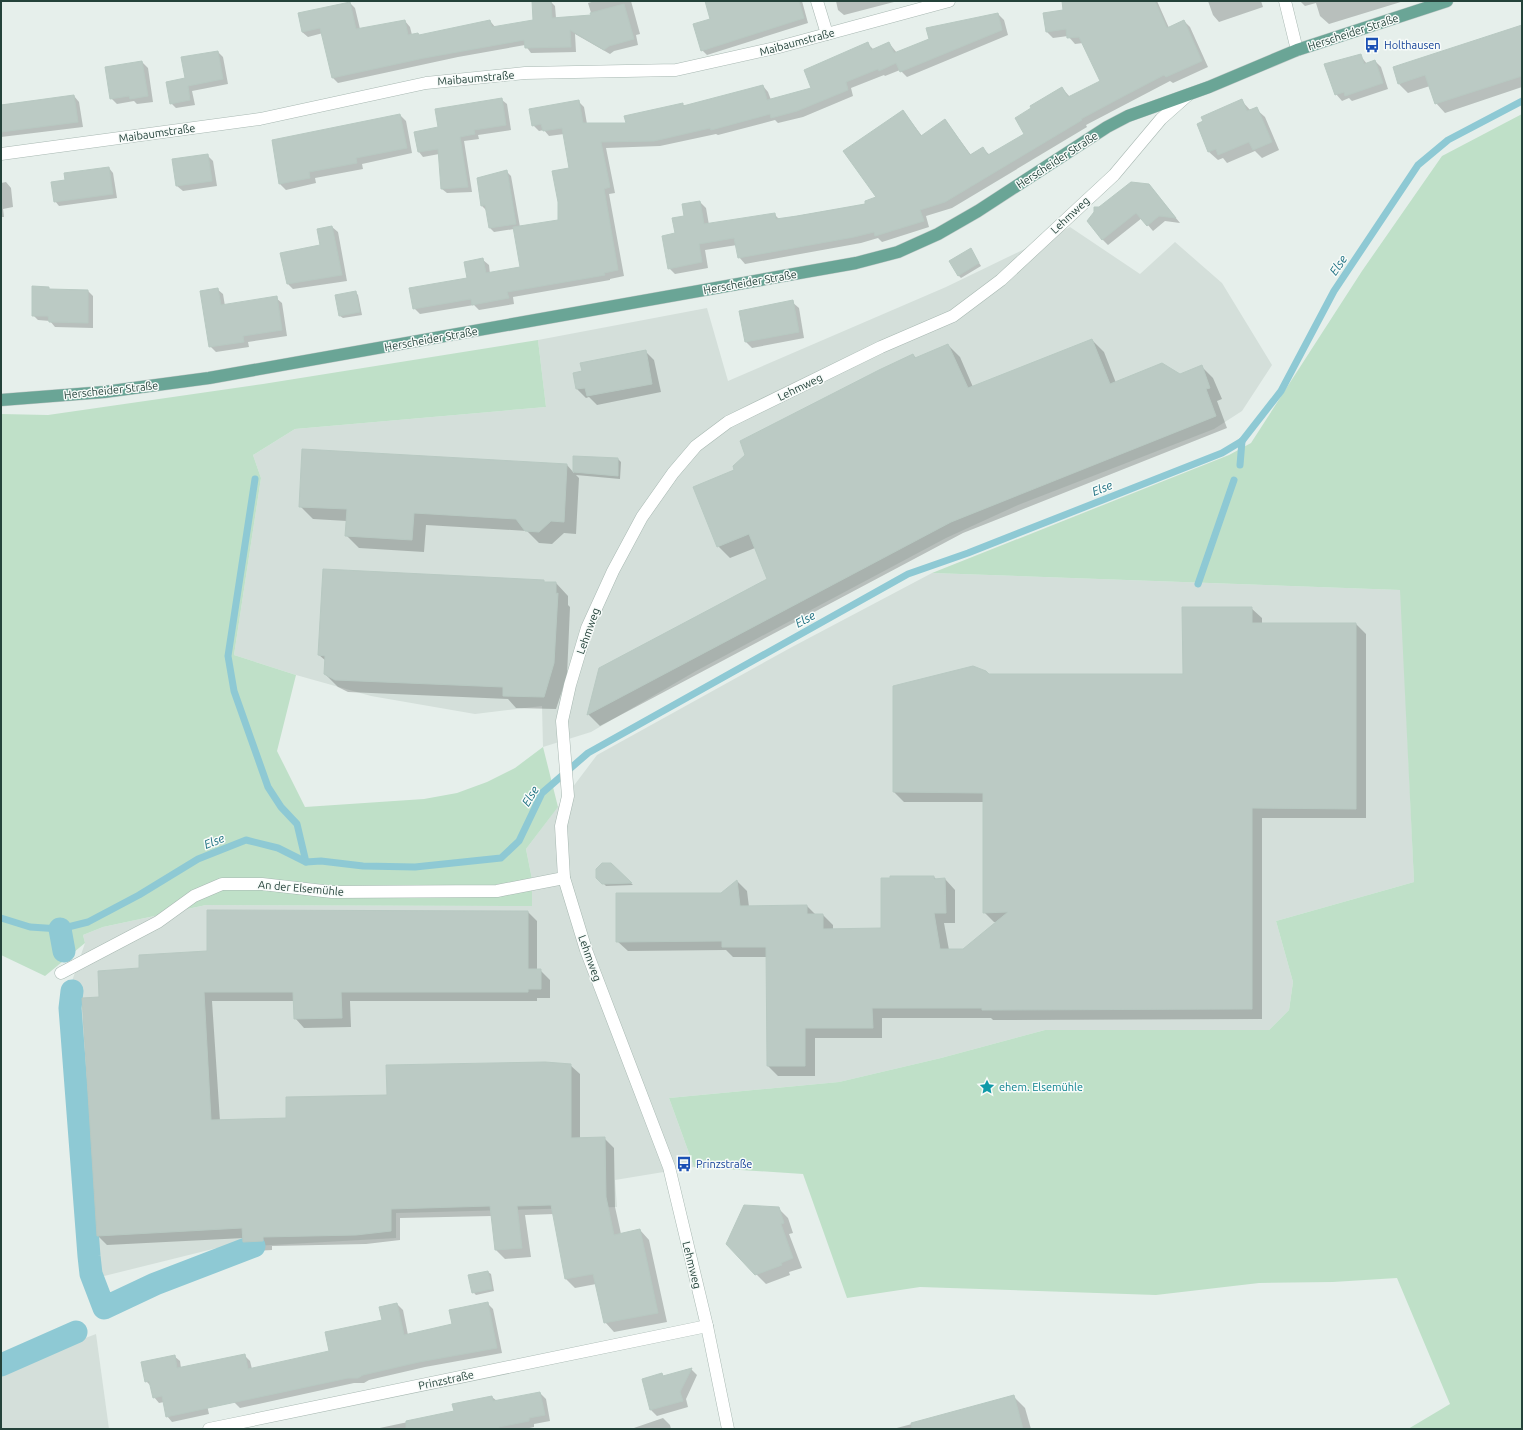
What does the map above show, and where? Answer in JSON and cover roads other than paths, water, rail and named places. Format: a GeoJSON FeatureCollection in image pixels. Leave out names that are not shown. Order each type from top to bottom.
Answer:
{"type":"FeatureCollection","features":[{"type":"Feature","properties":{"kind":"main road","name":"Herscheider Straße"},"geometry":{"type":"LineString","coordinates":[[1,400],[104,392],[209,378],[856,263],[898,252],[938,234],[978,211],[1107,127],[1128,116],[1188,95],[1297,50],[1447,1]]}},
{"type":"Feature","properties":{"kind":"street"},"geometry":{"type":"LineString","coordinates":[[817,1],[827,34]]}},
{"type":"Feature","properties":{"kind":"street","name":"Maibaumstraße"},"geometry":{"type":"LineString","coordinates":[[1,154],[260,119],[426,82],[525,73],[676,70],[756,53],[949,1]]}},
{"type":"Feature","properties":{"kind":"street"},"geometry":{"type":"LineString","coordinates":[[1285,1],[1297,50]]}},
{"type":"Feature","properties":{"kind":"street","name":"Lehmweg"},"geometry":{"type":"LineString","coordinates":[[728,1429],[707,1326],[669,1167],[586,950],[564,878],[561,826],[568,796],[562,721],[570,685],[587,628],[613,571],[642,517],[673,473],[696,446],[728,422],[881,347],[953,316],[1001,280],[1114,175],[1161,119],[1188,95]]}},
{"type":"Feature","properties":{"kind":"street","name":"An der Elsemühle"},"geometry":{"type":"LineString","coordinates":[[61,973],[158,922],[194,896],[222,884],[262,884],[332,892],[497,892],[564,878]]}},
{"type":"Feature","properties":{"kind":"street","name":"Prinzstraße"},"geometry":{"type":"LineString","coordinates":[[209,1429],[707,1326]]}},
{"type":"Feature","properties":{"kind":"waterway","name":"Else"},"geometry":{"type":"LineString","coordinates":[[1,918],[30,927],[60,929],[88,922],[139,895],[198,859],[246,840],[278,848],[306,862],[321,861],[363,866],[415,867],[501,858],[519,841],[542,793],[588,753],[908,574],[968,553],[1222,453],[1242,441],[1281,391],[1334,291],[1418,165],[1448,140],[1522,101]]}},
{"type":"Feature","properties":{"kind":"waterway"},"geometry":{"type":"LineString","coordinates":[[1240,465],[1242,441]]}},
{"type":"Feature","properties":{"kind":"waterway"},"geometry":{"type":"LineString","coordinates":[[255,479],[228,656],[234,691],[268,787],[281,807],[297,824],[306,862]]}},
{"type":"Feature","properties":{"kind":"waterway"},"geometry":{"type":"LineString","coordinates":[[1198,584],[1234,480]]}},
{"type":"Feature","properties":{"kind":"waterway"},"geometry":{"type":"LineString","coordinates":[[60,929],[64,951]]}},
{"type":"Feature","properties":{"kind":"waterway"},"geometry":{"type":"LineString","coordinates":[[72,991],[70,1008],[89,1256],[91,1274],[104,1308],[155,1284],[254,1246]]}},
{"type":"Feature","properties":{"kind":"waterway"},"geometry":{"type":"LineString","coordinates":[[1,1365],[76,1332]]}},
{"type":"Feature","properties":{"kind":"place","name":"Holthausen"},"geometry":{"type":"Point","coordinates":[1372,45]}},
{"type":"Feature","properties":{"kind":"place","name":"ehem. Elsemühle"},"geometry":{"type":"Point","coordinates":[987,1087]}},
{"type":"Feature","properties":{"kind":"place","name":"Prinzstraße"},"geometry":{"type":"Point","coordinates":[684,1164]}}]}
